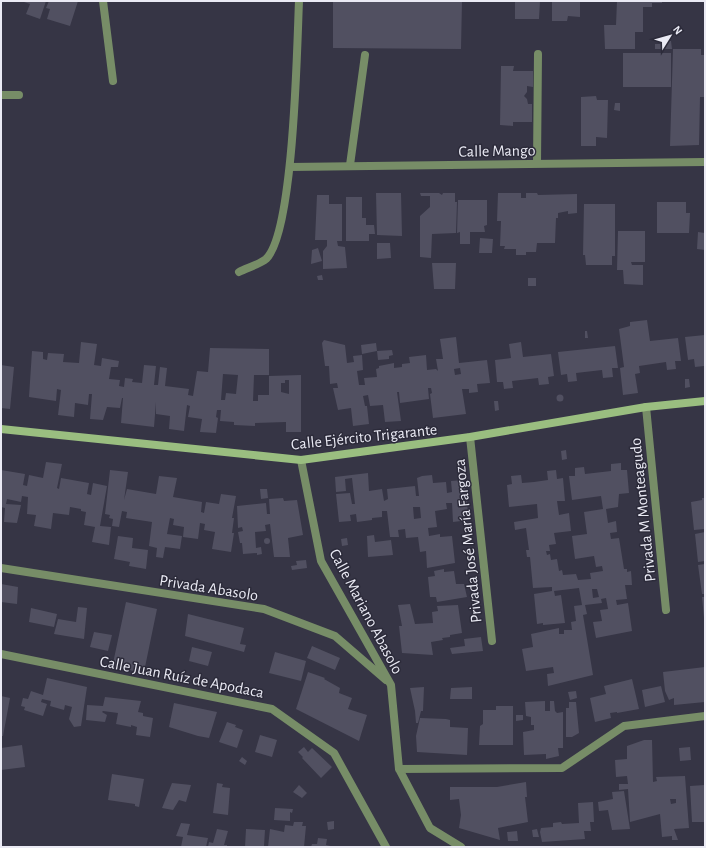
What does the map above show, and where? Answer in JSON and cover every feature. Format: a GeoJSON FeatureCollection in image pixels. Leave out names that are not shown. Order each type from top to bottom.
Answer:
{"type":"FeatureCollection","features":[{"type":"Feature","properties":{"kind":"main road","name":"Calle Ejército Trigarante"},"geometry":{"type":"LineString","coordinates":[[1,429],[300,460],[470,437],[646,407],[705,401]]}},
{"type":"Feature","properties":{"kind":"street"},"geometry":{"type":"LineString","coordinates":[[103,1],[113,81]]}},
{"type":"Feature","properties":{"kind":"street"},"geometry":{"type":"LineString","coordinates":[[239,272],[266,259],[276,243],[290,167],[299,1]]}},
{"type":"Feature","properties":{"kind":"street"},"geometry":{"type":"LineString","coordinates":[[537,164],[538,54]]}},
{"type":"Feature","properties":{"kind":"street"},"geometry":{"type":"LineString","coordinates":[[350,165],[366,55]]}},
{"type":"Feature","properties":{"kind":"street"},"geometry":{"type":"LineString","coordinates":[[1,95],[19,95]]}},
{"type":"Feature","properties":{"kind":"street","name":"Calle Mango"},"geometry":{"type":"LineString","coordinates":[[290,167],[350,165],[705,162]]}},
{"type":"Feature","properties":{"kind":"street","name":"Privada M Monteagudo"},"geometry":{"type":"LineString","coordinates":[[646,407],[666,610]]}},
{"type":"Feature","properties":{"kind":"street","name":"Privada José María Fargoza"},"geometry":{"type":"LineString","coordinates":[[470,437],[492,641]]}},
{"type":"Feature","properties":{"kind":"street","name":"Calle Mariano Abasolo"},"geometry":{"type":"LineString","coordinates":[[300,460],[321,561],[391,685],[399,769],[430,828],[461,847]]}},
{"type":"Feature","properties":{"kind":"street","name":"Privada Abasolo"},"geometry":{"type":"LineString","coordinates":[[1,568],[264,609],[335,636],[391,685]]}},
{"type":"Feature","properties":{"kind":"street","name":"Calle Juan Ruíz de Apodaca"},"geometry":{"type":"LineString","coordinates":[[1,654],[272,709],[334,753],[386,847]]}},
{"type":"Feature","properties":{"kind":"street"},"geometry":{"type":"LineString","coordinates":[[399,769],[562,768],[624,726],[705,716]]}},
{"type":"Feature","properties":{"kind":"building"},"geometry":{"type":"Polygon","coordinates":[[[21,1],[46,1],[40,19],[26,14],[30,4],[21,1]]]}},
{"type":"Feature","properties":{"kind":"building"},"geometry":{"type":"Polygon","coordinates":[[[49,1],[78,1],[70,26],[47,19],[50,9],[46,8],[49,1]]]}},
{"type":"Feature","properties":{"kind":"building"},"geometry":{"type":"Polygon","coordinates":[[[333,1],[462,1],[461,49],[333,48],[333,1]]]}},
{"type":"Feature","properties":{"kind":"building"},"geometry":{"type":"Polygon","coordinates":[[[515,1],[540,1],[539,19],[515,19],[515,1]]]}},
{"type":"Feature","properties":{"kind":"building"},"geometry":{"type":"Polygon","coordinates":[[[552,1],[580,1],[580,17],[568,16],[567,21],[552,21],[552,1]]]}},
{"type":"Feature","properties":{"kind":"building"},"geometry":{"type":"Polygon","coordinates":[[[617,1],[662,1],[662,3],[652,3],[652,7],[643,7],[643,32],[635,32],[635,49],[605,49],[604,25],[616,25],[617,1]]]}},
{"type":"Feature","properties":{"kind":"building"},"geometry":{"type":"Polygon","coordinates":[[[661,41],[671,41],[672,49],[655,49],[655,44],[661,44],[661,41]]]}},
{"type":"Feature","properties":{"kind":"building"},"geometry":{"type":"Polygon","coordinates":[[[673,49],[701,49],[701,55],[705,55],[705,97],[700,97],[699,145],[670,146],[673,49]]]}},
{"type":"Feature","properties":{"kind":"building"},"geometry":{"type":"Polygon","coordinates":[[[623,53],[671,53],[671,87],[623,87],[623,53]]]}},
{"type":"Feature","properties":{"kind":"building"},"geometry":{"type":"Polygon","coordinates":[[[501,66],[514,66],[513,71],[533,71],[533,87],[527,86],[527,92],[524,96],[527,99],[528,104],[532,104],[532,122],[513,122],[513,126],[500,125],[501,66]]]}},
{"type":"Feature","properties":{"kind":"building"},"geometry":{"type":"Polygon","coordinates":[[[596,96],[597,100],[608,100],[607,138],[596,137],[596,146],[581,146],[581,97],[596,96]]]}},
{"type":"Feature","properties":{"kind":"building"},"geometry":{"type":"Polygon","coordinates":[[[615,103],[620,103],[620,111],[614,110],[615,103]]]}},
{"type":"Feature","properties":{"kind":"building"},"geometry":{"type":"Polygon","coordinates":[[[376,193],[401,193],[402,236],[377,235],[376,193]]]}},
{"type":"Feature","properties":{"kind":"building"},"geometry":{"type":"Polygon","coordinates":[[[420,193],[439,193],[442,195],[443,193],[455,193],[455,202],[457,202],[456,233],[432,234],[431,258],[420,257],[420,216],[430,207],[430,196],[421,196],[420,193]]]}},
{"type":"Feature","properties":{"kind":"building"},"geometry":{"type":"Polygon","coordinates":[[[498,193],[521,193],[521,198],[526,198],[526,193],[537,193],[538,195],[577,194],[577,213],[568,214],[568,211],[558,213],[558,218],[556,218],[555,243],[537,243],[536,252],[526,252],[526,255],[516,255],[516,249],[504,249],[505,246],[500,246],[501,221],[497,221],[498,193]]]}},
{"type":"Feature","properties":{"kind":"building"},"geometry":{"type":"Polygon","coordinates":[[[317,195],[329,195],[329,204],[342,204],[342,241],[337,241],[338,246],[345,247],[347,268],[323,269],[323,251],[327,246],[327,240],[315,240],[317,195]]]}},
{"type":"Feature","properties":{"kind":"building"},"geometry":{"type":"Polygon","coordinates":[[[346,197],[362,197],[362,218],[366,218],[366,225],[374,225],[375,234],[369,234],[369,241],[346,241],[346,197]]]}},
{"type":"Feature","properties":{"kind":"building"},"geometry":{"type":"Polygon","coordinates":[[[458,200],[487,200],[487,225],[484,226],[485,232],[470,232],[470,244],[460,244],[460,232],[457,233],[458,200]]]}},
{"type":"Feature","properties":{"kind":"building"},"geometry":{"type":"Polygon","coordinates":[[[657,202],[686,202],[686,213],[690,213],[689,233],[657,233],[657,202]]]}},
{"type":"Feature","properties":{"kind":"building"},"geometry":{"type":"Polygon","coordinates":[[[584,204],[615,204],[615,256],[612,256],[612,265],[586,265],[585,255],[583,255],[584,204]]]}},
{"type":"Feature","properties":{"kind":"building"},"geometry":{"type":"Polygon","coordinates":[[[618,231],[645,231],[645,262],[631,262],[632,265],[643,265],[643,285],[624,284],[623,270],[617,270],[618,231]]]}},
{"type":"Feature","properties":{"kind":"building"},"geometry":{"type":"Polygon","coordinates":[[[698,232],[705,233],[705,250],[697,249],[698,232]]]}},
{"type":"Feature","properties":{"kind":"building"},"geometry":{"type":"Polygon","coordinates":[[[480,238],[493,239],[492,253],[479,253],[480,238]]]}},
{"type":"Feature","properties":{"kind":"building"},"geometry":{"type":"Polygon","coordinates":[[[377,243],[390,243],[391,258],[377,259],[377,243]]]}},
{"type":"Feature","properties":{"kind":"building"},"geometry":{"type":"Polygon","coordinates":[[[318,248],[322,261],[311,264],[312,250],[318,248]]]}},
{"type":"Feature","properties":{"kind":"building"},"geometry":{"type":"Polygon","coordinates":[[[432,263],[456,263],[455,289],[434,289],[432,263]]]}},
{"type":"Feature","properties":{"kind":"building"},"geometry":{"type":"Polygon","coordinates":[[[322,275],[323,280],[318,280],[317,276],[322,275]]]}},
{"type":"Feature","properties":{"kind":"building"},"geometry":{"type":"Polygon","coordinates":[[[528,278],[536,278],[536,286],[528,286],[528,278]]]}},
{"type":"Feature","properties":{"kind":"building"},"geometry":{"type":"Polygon","coordinates":[[[647,320],[650,341],[678,338],[681,361],[675,361],[676,369],[667,370],[666,362],[639,366],[640,373],[635,374],[638,393],[623,395],[620,368],[624,367],[619,329],[630,326],[630,322],[647,320]]]}},
{"type":"Feature","properties":{"kind":"building"},"geometry":{"type":"Polygon","coordinates":[[[585,331],[587,331],[588,338],[585,338],[585,331]]]}},
{"type":"Feature","properties":{"kind":"building"},"geometry":{"type":"Polygon","coordinates":[[[705,335],[704,366],[695,367],[694,359],[688,360],[685,337],[705,335]]]}},
{"type":"Feature","properties":{"kind":"building"},"geometry":{"type":"Polygon","coordinates":[[[456,337],[459,363],[487,360],[490,383],[477,384],[478,392],[469,393],[469,389],[462,389],[466,414],[433,418],[430,394],[432,393],[431,388],[428,388],[429,399],[400,403],[399,392],[397,392],[401,421],[385,422],[383,405],[370,406],[368,395],[363,396],[365,406],[367,406],[369,424],[353,426],[351,408],[338,410],[333,388],[338,388],[337,383],[330,384],[329,366],[325,366],[322,343],[324,340],[345,345],[347,363],[354,362],[353,356],[362,355],[363,370],[357,371],[359,385],[365,385],[364,378],[377,377],[376,369],[379,368],[379,366],[394,363],[394,368],[402,367],[402,364],[410,363],[409,357],[426,355],[427,370],[436,369],[438,371],[436,359],[443,359],[440,339],[456,337]],[[460,368],[454,369],[455,375],[461,374],[460,368]]]}},
{"type":"Feature","properties":{"kind":"building"},"geometry":{"type":"Polygon","coordinates":[[[81,342],[97,344],[94,365],[101,366],[102,358],[119,361],[118,367],[111,367],[109,379],[120,380],[119,386],[124,387],[125,378],[133,379],[132,382],[142,383],[144,365],[156,366],[154,385],[158,385],[160,367],[167,368],[165,386],[189,389],[188,395],[193,396],[197,371],[208,372],[210,348],[269,349],[269,375],[254,375],[253,401],[258,401],[258,395],[269,395],[269,376],[301,375],[301,432],[286,432],[286,422],[255,423],[255,426],[234,425],[234,422],[220,421],[221,410],[217,410],[216,417],[218,418],[216,433],[200,432],[202,419],[188,417],[190,406],[187,405],[184,431],[169,429],[170,416],[156,414],[156,402],[154,427],[121,423],[123,398],[120,408],[107,407],[103,420],[90,419],[92,394],[89,394],[88,405],[75,403],[74,417],[58,415],[61,390],[57,389],[56,401],[29,397],[32,351],[43,352],[43,359],[47,360],[48,353],[64,354],[63,362],[79,363],[81,342]],[[223,374],[221,400],[225,400],[226,393],[236,394],[238,375],[223,374]],[[285,380],[285,383],[281,383],[281,392],[289,394],[289,380],[285,380]]]}},
{"type":"Feature","properties":{"kind":"building"},"geometry":{"type":"Polygon","coordinates":[[[521,342],[523,357],[551,354],[554,376],[548,377],[549,384],[539,385],[538,378],[512,381],[513,388],[504,389],[503,382],[497,382],[495,360],[511,358],[509,344],[521,342]]]}},
{"type":"Feature","properties":{"kind":"building"},"geometry":{"type":"Polygon","coordinates":[[[376,343],[377,351],[362,354],[361,345],[376,343]]]}},
{"type":"Feature","properties":{"kind":"building"},"geometry":{"type":"Polygon","coordinates":[[[615,346],[618,368],[612,368],[613,377],[603,378],[602,370],[576,373],[577,381],[568,382],[567,374],[561,375],[558,352],[615,346]]]}},
{"type":"Feature","properties":{"kind":"building"},"geometry":{"type":"Polygon","coordinates":[[[392,350],[393,355],[389,356],[389,359],[378,360],[377,351],[392,350]]]}},
{"type":"Feature","properties":{"kind":"building"},"geometry":{"type":"Polygon","coordinates":[[[1,365],[14,367],[10,409],[1,408],[1,365]]]}},
{"type":"Feature","properties":{"kind":"building"},"geometry":{"type":"Polygon","coordinates":[[[685,379],[689,379],[690,387],[685,388],[685,379]]]}},
{"type":"Feature","properties":{"kind":"building"},"geometry":{"type":"Polygon","coordinates":[[[560,394],[563,395],[563,401],[560,402],[557,401],[556,398],[557,395],[560,394]]]}},
{"type":"Feature","properties":{"kind":"building"},"geometry":{"type":"Polygon","coordinates":[[[494,401],[498,401],[499,410],[495,411],[494,401]]]}},
{"type":"Feature","properties":{"kind":"building"},"geometry":{"type":"Polygon","coordinates":[[[566,450],[567,459],[562,460],[561,451],[566,450]]]}},
{"type":"Feature","properties":{"kind":"building"},"geometry":{"type":"Polygon","coordinates":[[[46,462],[62,464],[57,488],[59,489],[61,478],[89,483],[87,494],[91,495],[93,483],[107,486],[100,526],[111,527],[109,545],[92,542],[95,527],[84,525],[86,512],[81,511],[81,509],[70,507],[69,515],[53,513],[51,529],[34,526],[36,515],[27,514],[28,497],[22,496],[21,502],[7,499],[6,504],[21,505],[17,523],[4,522],[5,508],[1,507],[1,470],[25,474],[23,485],[27,486],[29,475],[43,478],[46,462]]]}},
{"type":"Feature","properties":{"kind":"building"},"geometry":{"type":"Polygon","coordinates":[[[621,463],[621,470],[627,470],[629,493],[619,494],[618,507],[606,509],[608,523],[616,521],[617,532],[610,533],[611,539],[619,538],[624,569],[627,569],[627,572],[631,571],[632,585],[625,585],[627,599],[616,600],[617,605],[628,603],[632,631],[596,638],[593,622],[602,621],[600,610],[608,609],[606,598],[601,599],[602,603],[585,605],[587,614],[583,615],[593,675],[548,686],[547,674],[554,673],[553,667],[526,671],[522,649],[533,647],[531,634],[559,628],[559,634],[564,634],[564,630],[572,630],[571,622],[576,621],[574,606],[582,605],[579,588],[554,591],[555,596],[561,595],[565,623],[543,625],[543,623],[537,624],[534,594],[552,591],[552,587],[533,588],[530,557],[527,557],[526,550],[529,550],[526,528],[515,530],[514,522],[538,518],[537,504],[509,507],[507,485],[512,484],[511,476],[521,475],[522,483],[534,482],[548,480],[547,471],[556,470],[557,479],[563,478],[565,501],[557,501],[559,515],[569,513],[571,531],[554,533],[556,544],[549,545],[550,551],[546,551],[547,555],[550,554],[551,560],[557,559],[559,571],[562,570],[563,575],[576,574],[578,580],[591,579],[590,573],[603,571],[602,566],[596,567],[594,556],[575,559],[572,536],[587,534],[584,512],[603,509],[601,496],[572,500],[569,476],[575,476],[575,468],[584,467],[585,474],[611,471],[611,464],[621,463]],[[592,589],[593,598],[599,597],[597,589],[592,589]]]}},
{"type":"Feature","properties":{"kind":"building"},"geometry":{"type":"Polygon","coordinates":[[[110,470],[128,472],[124,500],[127,489],[156,494],[159,476],[177,478],[173,497],[202,502],[201,512],[204,513],[206,502],[219,504],[221,494],[236,496],[232,518],[234,518],[232,533],[234,533],[231,552],[212,549],[215,532],[204,530],[205,524],[200,523],[198,539],[183,537],[184,527],[173,525],[174,519],[170,518],[167,534],[182,536],[180,549],[165,547],[163,558],[156,557],[157,548],[149,546],[152,522],[126,518],[127,512],[122,511],[119,527],[112,526],[113,519],[109,518],[110,515],[105,514],[110,470]]]}},
{"type":"Feature","properties":{"kind":"building"},"geometry":{"type":"Polygon","coordinates":[[[368,473],[369,491],[382,489],[384,501],[388,499],[387,489],[415,486],[416,496],[419,496],[417,478],[422,476],[432,475],[433,483],[446,482],[447,493],[452,492],[451,481],[464,480],[469,520],[453,522],[452,503],[446,503],[447,509],[435,511],[437,527],[428,528],[429,536],[440,534],[440,537],[452,536],[455,563],[427,568],[426,551],[420,552],[418,537],[406,538],[405,529],[398,530],[399,537],[390,537],[387,511],[382,511],[382,517],[372,518],[372,520],[357,522],[356,514],[350,515],[351,521],[339,522],[336,494],[350,493],[352,504],[355,504],[352,478],[345,479],[346,491],[336,492],[335,477],[368,473]],[[413,507],[414,519],[421,518],[420,507],[413,507]]]}},
{"type":"Feature","properties":{"kind":"building"},"geometry":{"type":"Polygon","coordinates":[[[260,489],[267,489],[268,498],[261,499],[260,489]]]}},
{"type":"Feature","properties":{"kind":"building"},"geometry":{"type":"Polygon","coordinates":[[[283,498],[284,501],[297,500],[303,535],[288,538],[290,557],[274,557],[270,524],[265,525],[266,531],[255,532],[256,548],[261,547],[262,554],[243,554],[242,543],[240,543],[238,532],[243,531],[242,527],[238,528],[237,506],[266,503],[267,514],[270,514],[269,499],[283,498]]]}},
{"type":"Feature","properties":{"kind":"building"},"geometry":{"type":"Polygon","coordinates":[[[702,498],[705,498],[705,529],[694,530],[691,502],[702,500],[702,498]]]}},
{"type":"Feature","properties":{"kind":"building"},"geometry":{"type":"Polygon","coordinates":[[[705,532],[705,561],[698,562],[695,534],[705,532]]]}},
{"type":"Feature","properties":{"kind":"building"},"geometry":{"type":"Polygon","coordinates":[[[374,535],[375,542],[391,540],[393,555],[368,557],[367,536],[374,535]]]}},
{"type":"Feature","properties":{"kind":"building"},"geometry":{"type":"Polygon","coordinates":[[[118,536],[133,538],[132,548],[148,550],[146,569],[129,566],[130,562],[114,559],[118,536]]]}},
{"type":"Feature","properties":{"kind":"building"},"geometry":{"type":"Polygon","coordinates":[[[267,538],[270,541],[267,544],[264,541],[267,538]]]}},
{"type":"Feature","properties":{"kind":"building"},"geometry":{"type":"Polygon","coordinates":[[[347,538],[348,545],[342,546],[341,539],[347,538]]]}},
{"type":"Feature","properties":{"kind":"building"},"geometry":{"type":"Polygon","coordinates":[[[306,560],[307,568],[292,570],[291,566],[297,565],[296,561],[306,560]]]}},
{"type":"Feature","properties":{"kind":"building"},"geometry":{"type":"Polygon","coordinates":[[[705,564],[705,594],[702,594],[698,565],[705,564]]]}},
{"type":"Feature","properties":{"kind":"building"},"geometry":{"type":"Polygon","coordinates":[[[444,569],[444,572],[454,571],[456,584],[464,584],[467,597],[437,602],[436,597],[430,597],[428,577],[435,576],[434,571],[444,569]]]}},
{"type":"Feature","properties":{"kind":"building"},"geometry":{"type":"Polygon","coordinates":[[[1,584],[18,587],[17,604],[1,602],[1,584]]]}},
{"type":"Feature","properties":{"kind":"building"},"geometry":{"type":"Polygon","coordinates":[[[702,597],[705,597],[705,618],[704,618],[702,597]]]}},
{"type":"Feature","properties":{"kind":"building"},"geometry":{"type":"Polygon","coordinates":[[[126,602],[157,609],[144,672],[112,668],[126,602]]]}},
{"type":"Feature","properties":{"kind":"building"},"geometry":{"type":"Polygon","coordinates":[[[410,604],[415,624],[433,623],[432,612],[438,611],[437,606],[458,605],[462,633],[450,635],[450,637],[442,638],[443,640],[431,642],[433,655],[402,653],[399,626],[402,626],[398,605],[410,604]]]}},
{"type":"Feature","properties":{"kind":"building"},"geometry":{"type":"Polygon","coordinates":[[[78,607],[87,608],[84,639],[54,634],[58,619],[76,622],[78,607]]]}},
{"type":"Feature","properties":{"kind":"building"},"geometry":{"type":"Polygon","coordinates":[[[31,608],[57,614],[54,627],[29,622],[31,608]]]}},
{"type":"Feature","properties":{"kind":"building"},"geometry":{"type":"Polygon","coordinates":[[[188,614],[244,628],[240,644],[246,645],[244,652],[185,636],[188,614]]]}},
{"type":"Feature","properties":{"kind":"building"},"geometry":{"type":"Polygon","coordinates":[[[94,632],[112,635],[108,651],[90,647],[94,632]]]}},
{"type":"Feature","properties":{"kind":"building"},"geometry":{"type":"Polygon","coordinates":[[[481,637],[483,651],[452,654],[450,648],[465,646],[464,639],[481,637]]]}},
{"type":"Feature","properties":{"kind":"building"},"geometry":{"type":"Polygon","coordinates":[[[312,646],[340,658],[335,670],[307,658],[312,646]]]}},
{"type":"Feature","properties":{"kind":"building"},"geometry":{"type":"Polygon","coordinates":[[[192,647],[212,652],[208,666],[189,661],[192,647]]]}},
{"type":"Feature","properties":{"kind":"building"},"geometry":{"type":"Polygon","coordinates":[[[275,652],[306,661],[301,681],[269,673],[275,652]]]}},
{"type":"Feature","properties":{"kind":"building"},"geometry":{"type":"Polygon","coordinates":[[[705,667],[705,702],[674,705],[674,698],[669,700],[665,691],[663,672],[705,667]]]}},
{"type":"Feature","properties":{"kind":"building"},"geometry":{"type":"Polygon","coordinates":[[[308,672],[325,678],[324,679],[340,688],[339,693],[352,698],[348,709],[367,715],[359,741],[296,709],[308,672]]]}},
{"type":"Feature","properties":{"kind":"building"},"geometry":{"type":"Polygon","coordinates":[[[47,678],[87,687],[81,726],[74,727],[69,719],[72,707],[65,705],[64,710],[50,706],[51,701],[42,699],[41,702],[47,704],[43,716],[24,710],[25,707],[21,706],[23,698],[28,699],[31,691],[43,695],[47,678]]]}},
{"type":"Feature","properties":{"kind":"building"},"geometry":{"type":"Polygon","coordinates":[[[632,679],[639,709],[610,713],[611,718],[595,722],[590,698],[606,694],[604,686],[632,679]]]}},
{"type":"Feature","properties":{"kind":"building"},"geometry":{"type":"Polygon","coordinates":[[[661,686],[665,702],[645,707],[642,690],[661,686]]]}},
{"type":"Feature","properties":{"kind":"building"},"geometry":{"type":"Polygon","coordinates":[[[424,687],[423,711],[421,711],[418,723],[416,723],[410,688],[424,687]]]}},
{"type":"Feature","properties":{"kind":"building"},"geometry":{"type":"Polygon","coordinates":[[[472,687],[472,699],[450,699],[451,688],[472,687]]]}},
{"type":"Feature","properties":{"kind":"building"},"geometry":{"type":"Polygon","coordinates":[[[576,691],[577,698],[570,700],[568,692],[576,691]]]}},
{"type":"Feature","properties":{"kind":"building"},"geometry":{"type":"Polygon","coordinates":[[[1,696],[10,698],[3,736],[1,736],[1,696]]]}},
{"type":"Feature","properties":{"kind":"building"},"geometry":{"type":"Polygon","coordinates":[[[105,697],[141,701],[138,712],[143,713],[143,716],[153,718],[150,737],[136,735],[137,727],[116,724],[118,713],[103,711],[102,712],[107,715],[105,722],[86,720],[87,705],[103,706],[105,697]]]}},
{"type":"Feature","properties":{"kind":"building"},"geometry":{"type":"Polygon","coordinates":[[[545,701],[545,711],[550,711],[550,701],[554,701],[555,711],[557,713],[563,712],[563,748],[558,748],[559,756],[546,759],[546,754],[524,755],[523,732],[534,730],[534,725],[531,725],[531,717],[526,716],[525,702],[545,701]]]}},
{"type":"Feature","properties":{"kind":"building"},"geometry":{"type":"Polygon","coordinates":[[[569,702],[576,702],[579,733],[572,737],[566,737],[566,708],[569,708],[569,702]]]}},
{"type":"Feature","properties":{"kind":"building"},"geometry":{"type":"Polygon","coordinates":[[[174,703],[217,712],[209,738],[169,727],[174,703]]]}},
{"type":"Feature","properties":{"kind":"building"},"geometry":{"type":"Polygon","coordinates":[[[496,706],[513,706],[513,745],[479,745],[480,726],[483,724],[483,710],[496,710],[496,706]]]}},
{"type":"Feature","properties":{"kind":"building"},"geometry":{"type":"Polygon","coordinates":[[[516,715],[523,715],[523,720],[516,721],[516,715]]]}},
{"type":"Feature","properties":{"kind":"building"},"geometry":{"type":"Polygon","coordinates":[[[420,718],[446,719],[450,720],[450,727],[468,728],[467,755],[417,752],[416,736],[420,718]]]}},
{"type":"Feature","properties":{"kind":"building"},"geometry":{"type":"Polygon","coordinates":[[[227,722],[236,725],[235,727],[243,730],[237,748],[219,742],[227,722]]]}},
{"type":"Feature","properties":{"kind":"building"},"geometry":{"type":"Polygon","coordinates":[[[260,735],[277,740],[272,757],[255,752],[260,735]]]}},
{"type":"Feature","properties":{"kind":"building"},"geometry":{"type":"Polygon","coordinates":[[[644,740],[652,740],[653,782],[657,781],[656,777],[685,776],[689,828],[674,829],[678,840],[672,840],[672,836],[662,837],[660,814],[630,822],[628,789],[619,790],[619,784],[628,784],[627,776],[616,777],[615,760],[627,759],[627,746],[644,740]],[[670,799],[671,804],[676,803],[676,799],[670,799]]]}},
{"type":"Feature","properties":{"kind":"building"},"geometry":{"type":"Polygon","coordinates":[[[22,745],[25,767],[1,770],[1,748],[22,745]]]}},
{"type":"Feature","properties":{"kind":"building"},"geometry":{"type":"Polygon","coordinates":[[[304,747],[308,752],[312,748],[332,767],[321,778],[298,752],[304,747]]]}},
{"type":"Feature","properties":{"kind":"building"},"geometry":{"type":"Polygon","coordinates":[[[690,747],[691,760],[680,761],[679,748],[690,747]]]}},
{"type":"Feature","properties":{"kind":"building"},"geometry":{"type":"Polygon","coordinates":[[[242,757],[247,761],[245,765],[239,761],[242,757]]]}},
{"type":"Feature","properties":{"kind":"building"},"geometry":{"type":"Polygon","coordinates":[[[112,774],[144,779],[139,807],[135,806],[135,804],[108,800],[112,774]]]}},
{"type":"Feature","properties":{"kind":"building"},"geometry":{"type":"Polygon","coordinates":[[[526,782],[527,797],[525,797],[528,822],[498,828],[500,840],[459,828],[461,815],[459,799],[450,800],[450,787],[497,787],[526,782]]]}},
{"type":"Feature","properties":{"kind":"building"},"geometry":{"type":"Polygon","coordinates":[[[172,783],[191,785],[186,802],[179,800],[173,810],[162,808],[172,783]]]}},
{"type":"Feature","properties":{"kind":"building"},"geometry":{"type":"Polygon","coordinates":[[[217,783],[223,784],[222,787],[230,788],[228,815],[213,813],[217,783]]]}},
{"type":"Feature","properties":{"kind":"building"},"geometry":{"type":"Polygon","coordinates":[[[299,785],[307,793],[302,798],[293,792],[299,785]]]}},
{"type":"Feature","properties":{"kind":"building"},"geometry":{"type":"Polygon","coordinates":[[[705,785],[705,822],[692,822],[690,786],[705,785]]]}},
{"type":"Feature","properties":{"kind":"building"},"geometry":{"type":"Polygon","coordinates":[[[624,791],[630,829],[612,830],[608,810],[599,811],[598,802],[613,799],[612,792],[624,791]]]}},
{"type":"Feature","properties":{"kind":"building"},"geometry":{"type":"Polygon","coordinates":[[[593,802],[594,822],[590,822],[591,831],[584,831],[585,839],[542,842],[540,832],[541,828],[553,827],[553,823],[579,823],[578,803],[593,802]]]}},
{"type":"Feature","properties":{"kind":"building"},"geometry":{"type":"Polygon","coordinates":[[[275,808],[293,809],[292,813],[290,812],[290,821],[274,820],[275,808]]]}},
{"type":"Feature","properties":{"kind":"building"},"geometry":{"type":"Polygon","coordinates":[[[334,821],[334,829],[328,830],[327,822],[334,821]]]}},
{"type":"Feature","properties":{"kind":"building"},"geometry":{"type":"Polygon","coordinates":[[[294,822],[303,822],[302,826],[306,826],[304,847],[268,847],[270,829],[284,832],[285,825],[293,826],[294,822]]]}},
{"type":"Feature","properties":{"kind":"building"},"geometry":{"type":"Polygon","coordinates":[[[181,823],[190,824],[187,835],[208,838],[206,847],[181,847],[183,837],[176,836],[181,823]]]}},
{"type":"Feature","properties":{"kind":"building"},"geometry":{"type":"Polygon","coordinates":[[[217,829],[228,831],[224,845],[227,845],[227,847],[208,847],[209,842],[213,843],[217,829]]]}},
{"type":"Feature","properties":{"kind":"building"},"geometry":{"type":"Polygon","coordinates":[[[246,829],[265,830],[264,846],[245,847],[246,829]]]}},
{"type":"Feature","properties":{"kind":"building"},"geometry":{"type":"Polygon","coordinates":[[[537,829],[539,837],[533,837],[532,830],[537,829]]]}},
{"type":"Feature","properties":{"kind":"building"},"geometry":{"type":"Polygon","coordinates":[[[517,831],[518,841],[508,841],[507,832],[517,831]]]}},
{"type":"Feature","properties":{"kind":"building"},"geometry":{"type":"Polygon","coordinates":[[[318,838],[327,839],[326,845],[335,847],[311,847],[312,844],[317,844],[318,838]]]}}]}
